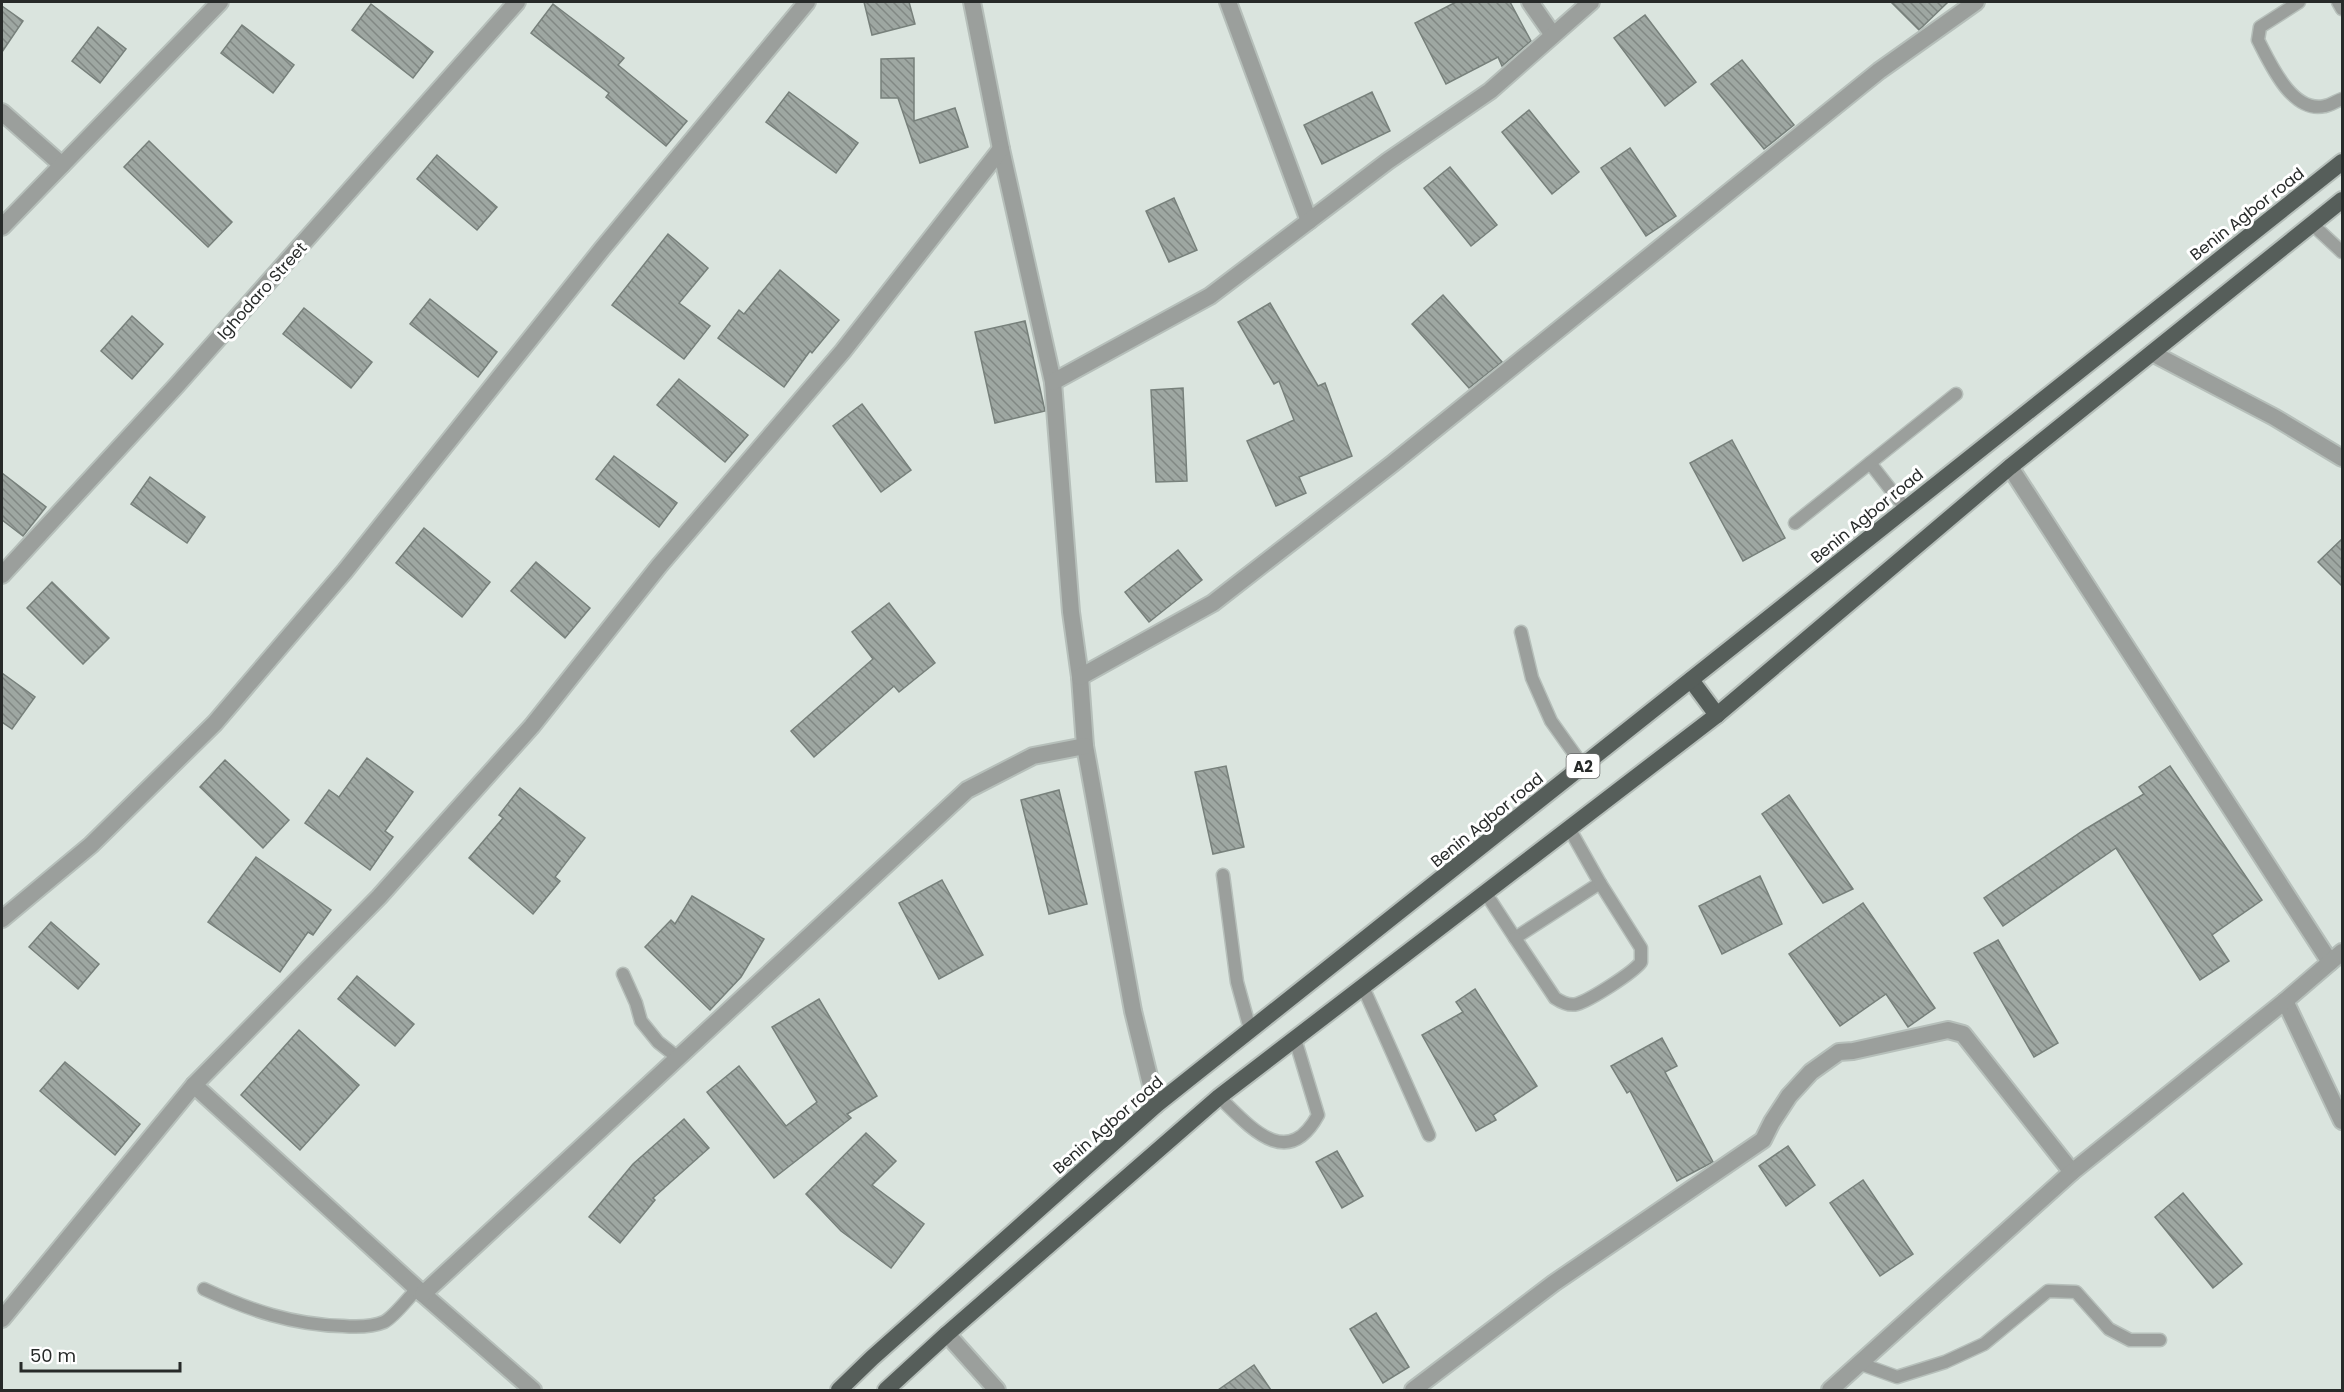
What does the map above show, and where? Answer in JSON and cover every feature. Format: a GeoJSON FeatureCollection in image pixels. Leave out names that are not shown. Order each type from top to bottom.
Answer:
{"type":"FeatureCollection","features":[{"type":"Feature","properties":{"kind":"highway","name":"Benin Agbor road"},"geometry":{"type":"LineString","coordinates":[[839,1390],[1156,1105],[2343,162]]}},
{"type":"Feature","properties":{"kind":"highway","name":"A2"},"geometry":{"type":"LineString","coordinates":[[897,1387],[947,1334],[1219,1096],[1717,715],[2010,466],[2343,200]]}},
{"type":"Feature","properties":{"kind":"highway"},"geometry":{"type":"LineString","coordinates":[[1690,680],[1717,715]]}},
{"type":"Feature","properties":{"kind":"street"},"geometry":{"type":"LineString","coordinates":[[2,227],[220,2]]}},
{"type":"Feature","properties":{"kind":"street","name":"Ighodaro Street"},"geometry":{"type":"LineString","coordinates":[[2,574],[177,385],[517,2]]}},
{"type":"Feature","properties":{"kind":"street"},"geometry":{"type":"LineString","coordinates":[[2,919],[91,845],[215,723],[345,571],[609,240],[807,2]]}},
{"type":"Feature","properties":{"kind":"street"},"geometry":{"type":"LineString","coordinates":[[972,2],[1001,149],[1053,382],[1071,612],[1080,677],[1085,746],[1133,1011],[1156,1105]]}},
{"type":"Feature","properties":{"kind":"street"},"geometry":{"type":"LineString","coordinates":[[1228,2],[1309,221]]}},
{"type":"Feature","properties":{"kind":"street"},"geometry":{"type":"LineString","coordinates":[[1530,2],[1553,35]]}},
{"type":"Feature","properties":{"kind":"street"},"geometry":{"type":"LineString","coordinates":[[1053,382],[1210,296],[1388,161],[1490,91],[1591,2]]}},
{"type":"Feature","properties":{"kind":"street"},"geometry":{"type":"LineString","coordinates":[[1080,677],[1213,603],[1392,464],[1879,71],[1977,2]]}},
{"type":"Feature","properties":{"kind":"street"},"geometry":{"type":"LineString","coordinates":[[2,112],[62,165]]}},
{"type":"Feature","properties":{"kind":"street"},"geometry":{"type":"LineString","coordinates":[[2,1319],[194,1085],[378,897],[532,726],[659,566],[843,351],[1001,149]]}},
{"type":"Feature","properties":{"kind":"street"},"geometry":{"type":"LineString","coordinates":[[2152,353],[2274,417],[2343,458]]}},
{"type":"Feature","properties":{"kind":"street"},"geometry":{"type":"LineString","coordinates":[[1830,1390],[2072,1172],[2285,1001],[2336,957],[2010,466]]}},
{"type":"Feature","properties":{"kind":"street"},"geometry":{"type":"LineString","coordinates":[[420,1291],[967,790],[1033,756],[1085,746]]}},
{"type":"Feature","properties":{"kind":"street"},"geometry":{"type":"LineString","coordinates":[[2285,1001],[2343,1121]]}},
{"type":"Feature","properties":{"kind":"street"},"geometry":{"type":"LineString","coordinates":[[1413,1390],[1554,1284],[1763,1140],[1789,1096],[1811,1072],[1839,1052],[1853,1051],[1947,1030],[1963,1034],[2072,1172]]}},
{"type":"Feature","properties":{"kind":"street"},"geometry":{"type":"LineString","coordinates":[[194,1085],[420,1291],[533,1390]]}},
{"type":"Feature","properties":{"kind":"street"},"geometry":{"type":"LineString","coordinates":[[947,1334],[997,1390]]}},
{"type":"Feature","properties":{"kind":"lane"},"geometry":{"type":"LineString","coordinates":[[2299,2],[2260,27],[2258,40],[2286,89],[2297,101],[2324,107],[2343,99]]}},
{"type":"Feature","properties":{"kind":"lane"},"geometry":{"type":"LineString","coordinates":[[2338,2],[2343,9]]}},
{"type":"Feature","properties":{"kind":"lane"},"geometry":{"type":"LineString","coordinates":[[2312,225],[2343,252]]}},
{"type":"Feature","properties":{"kind":"lane"},"geometry":{"type":"LineString","coordinates":[[1795,523],[1956,394]]}},
{"type":"Feature","properties":{"kind":"lane"},"geometry":{"type":"LineString","coordinates":[[1870,463],[1905,508]]}},
{"type":"Feature","properties":{"kind":"lane"},"geometry":{"type":"LineString","coordinates":[[1521,632],[1532,678],[1551,721],[1583,766]]}},
{"type":"Feature","properties":{"kind":"lane"},"geometry":{"type":"LineString","coordinates":[[1485,892],[1555,998],[1564,1003],[1576,1005],[1634,972],[1641,962],[1641,948],[1569,828]]}},
{"type":"Feature","properties":{"kind":"lane"},"geometry":{"type":"LineString","coordinates":[[1223,875],[1238,982],[1250,1029]]}},
{"type":"Feature","properties":{"kind":"lane"},"geometry":{"type":"LineString","coordinates":[[1515,938],[1600,883]]}},
{"type":"Feature","properties":{"kind":"lane"},"geometry":{"type":"LineString","coordinates":[[623,974],[636,1003],[640,1021],[658,1042],[677,1057]]}},
{"type":"Feature","properties":{"kind":"lane"},"geometry":{"type":"LineString","coordinates":[[1363,987],[1429,1135]]}},
{"type":"Feature","properties":{"kind":"lane"},"geometry":{"type":"LineString","coordinates":[[1219,1096],[1250,1127],[1270,1141],[1293,1142],[1310,1130],[1318,1115],[1295,1039]]}},
{"type":"Feature","properties":{"kind":"lane"},"geometry":{"type":"LineString","coordinates":[[204,1289],[277,1318],[322,1326],[366,1326],[386,1321],[420,1291]]}},
{"type":"Feature","properties":{"kind":"lane"},"geometry":{"type":"LineString","coordinates":[[1861,1364],[1897,1377],[1946,1362],[1984,1344],[2048,1291],[2076,1292],[2109,1329],[2130,1340],[2160,1340]]}},
{"type":"Feature","properties":{"kind":"building"},"geometry":{"type":"Polygon","coordinates":[[[864,2],[909,2],[915,24],[872,35],[864,2]]]}},
{"type":"Feature","properties":{"kind":"building"},"geometry":{"type":"Polygon","coordinates":[[[1456,2],[1510,2],[1531,41],[1502,66],[1498,57],[1446,84],[1415,23],[1456,2]]]}},
{"type":"Feature","properties":{"kind":"building"},"geometry":{"type":"Polygon","coordinates":[[[1891,2],[1948,2],[1919,30],[1891,2]]]}},
{"type":"Feature","properties":{"kind":"building"},"geometry":{"type":"Polygon","coordinates":[[[371,4],[433,52],[413,78],[352,30],[371,4]]]}},
{"type":"Feature","properties":{"kind":"building"},"geometry":{"type":"Polygon","coordinates":[[[553,4],[624,58],[618,65],[687,121],[666,146],[606,97],[609,93],[531,33],[553,4]]]}},
{"type":"Feature","properties":{"kind":"building"},"geometry":{"type":"Polygon","coordinates":[[[2,6],[23,21],[2,52],[2,6]]]}},
{"type":"Feature","properties":{"kind":"building"},"geometry":{"type":"Polygon","coordinates":[[[1645,15],[1696,82],[1665,106],[1614,38],[1645,15]]]}},
{"type":"Feature","properties":{"kind":"building"},"geometry":{"type":"Polygon","coordinates":[[[242,25],[294,65],[273,93],[221,53],[242,25]]]}},
{"type":"Feature","properties":{"kind":"building"},"geometry":{"type":"Polygon","coordinates":[[[98,27],[126,49],[100,83],[72,61],[98,27]]]}},
{"type":"Feature","properties":{"kind":"building"},"geometry":{"type":"Polygon","coordinates":[[[914,58],[914,121],[955,108],[968,147],[920,163],[898,98],[881,98],[881,59],[914,58]]]}},
{"type":"Feature","properties":{"kind":"building"},"geometry":{"type":"Polygon","coordinates":[[[1742,60],[1794,125],[1764,149],[1711,84],[1742,60]]]}},
{"type":"Feature","properties":{"kind":"building"},"geometry":{"type":"Polygon","coordinates":[[[789,92],[858,143],[836,173],[766,122],[789,92]]]}},
{"type":"Feature","properties":{"kind":"building"},"geometry":{"type":"Polygon","coordinates":[[[1372,92],[1390,131],[1322,164],[1304,125],[1372,92]]]}},
{"type":"Feature","properties":{"kind":"building"},"geometry":{"type":"Polygon","coordinates":[[[1529,110],[1579,172],[1552,194],[1502,132],[1529,110]]]}},
{"type":"Feature","properties":{"kind":"building"},"geometry":{"type":"Polygon","coordinates":[[[149,141],[232,222],[208,247],[124,167],[149,141]]]}},
{"type":"Feature","properties":{"kind":"building"},"geometry":{"type":"Polygon","coordinates":[[[1630,148],[1676,216],[1646,236],[1601,168],[1630,148]]]}},
{"type":"Feature","properties":{"kind":"building"},"geometry":{"type":"Polygon","coordinates":[[[437,155],[497,207],[477,230],[417,179],[437,155]]]}},
{"type":"Feature","properties":{"kind":"building"},"geometry":{"type":"Polygon","coordinates":[[[1450,167],[1497,225],[1471,246],[1424,188],[1450,167]]]}},
{"type":"Feature","properties":{"kind":"building"},"geometry":{"type":"Polygon","coordinates":[[[1174,198],[1197,250],[1169,262],[1146,211],[1174,198]]]}},
{"type":"Feature","properties":{"kind":"building"},"geometry":{"type":"Polygon","coordinates":[[[668,234],[708,268],[679,303],[710,326],[684,359],[612,305],[668,234]]]}},
{"type":"Feature","properties":{"kind":"building"},"geometry":{"type":"Polygon","coordinates":[[[780,270],[839,320],[812,353],[810,351],[784,387],[718,338],[739,310],[744,314],[780,270]]]}},
{"type":"Feature","properties":{"kind":"building"},"geometry":{"type":"Polygon","coordinates":[[[1443,295],[1502,362],[1469,388],[1412,324],[1443,295]]]}},
{"type":"Feature","properties":{"kind":"building"},"geometry":{"type":"Polygon","coordinates":[[[430,299],[497,352],[478,377],[410,324],[430,299]]]}},
{"type":"Feature","properties":{"kind":"building"},"geometry":{"type":"Polygon","coordinates":[[[1270,303],[1318,386],[1325,383],[1352,456],[1299,477],[1306,493],[1276,506],[1247,441],[1294,420],[1279,381],[1274,384],[1238,322],[1270,303]]]}},
{"type":"Feature","properties":{"kind":"building"},"geometry":{"type":"Polygon","coordinates":[[[304,308],[372,362],[351,388],[283,334],[304,308]]]}},
{"type":"Feature","properties":{"kind":"building"},"geometry":{"type":"Polygon","coordinates":[[[132,316],[163,344],[132,379],[101,351],[132,316]]]}},
{"type":"Feature","properties":{"kind":"building"},"geometry":{"type":"Polygon","coordinates":[[[1025,321],[1045,411],[995,423],[975,332],[1025,321]]]}},
{"type":"Feature","properties":{"kind":"building"},"geometry":{"type":"Polygon","coordinates":[[[679,379],[748,435],[725,462],[657,405],[679,379]]]}},
{"type":"Feature","properties":{"kind":"building"},"geometry":{"type":"Polygon","coordinates":[[[1183,388],[1187,481],[1156,482],[1151,390],[1183,388]]]}},
{"type":"Feature","properties":{"kind":"building"},"geometry":{"type":"Polygon","coordinates":[[[862,404],[911,470],[881,492],[833,426],[862,404]]]}},
{"type":"Feature","properties":{"kind":"building"},"geometry":{"type":"Polygon","coordinates":[[[1732,440],[1785,538],[1743,561],[1690,463],[1732,440]]]}},
{"type":"Feature","properties":{"kind":"building"},"geometry":{"type":"Polygon","coordinates":[[[614,456],[677,503],[659,527],[596,479],[614,456]]]}},
{"type":"Feature","properties":{"kind":"building"},"geometry":{"type":"Polygon","coordinates":[[[2,473],[46,507],[23,536],[2,520],[2,473]]]}},
{"type":"Feature","properties":{"kind":"building"},"geometry":{"type":"Polygon","coordinates":[[[150,477],[205,517],[187,543],[131,504],[150,477]]]}},
{"type":"Feature","properties":{"kind":"building"},"geometry":{"type":"Polygon","coordinates":[[[424,528],[490,582],[462,617],[396,563],[424,528]]]}},
{"type":"Feature","properties":{"kind":"building"},"geometry":{"type":"Polygon","coordinates":[[[2343,538],[2343,587],[2318,562],[2343,538]]]}},
{"type":"Feature","properties":{"kind":"building"},"geometry":{"type":"Polygon","coordinates":[[[1178,550],[1202,580],[1149,622],[1125,592],[1178,550]]]}},
{"type":"Feature","properties":{"kind":"building"},"geometry":{"type":"Polygon","coordinates":[[[536,562],[590,608],[565,638],[511,591],[536,562]]]}},
{"type":"Feature","properties":{"kind":"building"},"geometry":{"type":"Polygon","coordinates":[[[52,582],[109,638],[83,664],[27,608],[52,582]]]}},
{"type":"Feature","properties":{"kind":"building"},"geometry":{"type":"Polygon","coordinates":[[[889,603],[935,663],[899,692],[894,686],[814,757],[791,731],[873,659],[852,632],[889,603]]]}},
{"type":"Feature","properties":{"kind":"building"},"geometry":{"type":"Polygon","coordinates":[[[2,673],[35,697],[12,729],[2,722],[2,673]]]}},
{"type":"Feature","properties":{"kind":"building"},"geometry":{"type":"Polygon","coordinates":[[[367,758],[413,792],[385,831],[393,837],[370,870],[305,823],[329,790],[339,797],[367,758]]]}},
{"type":"Feature","properties":{"kind":"building"},"geometry":{"type":"Polygon","coordinates":[[[225,760],[289,820],[263,848],[200,787],[225,760]]]}},
{"type":"Feature","properties":{"kind":"building"},"geometry":{"type":"Polygon","coordinates":[[[1226,766],[1244,847],[1213,854],[1195,772],[1226,766]]]}},
{"type":"Feature","properties":{"kind":"building"},"geometry":{"type":"Polygon","coordinates":[[[2170,766],[2262,900],[2212,935],[2229,961],[2200,980],[2116,848],[2003,926],[1984,898],[2084,830],[2144,794],[2139,787],[2170,766]]]}},
{"type":"Feature","properties":{"kind":"building"},"geometry":{"type":"Polygon","coordinates":[[[520,788],[585,838],[555,877],[560,881],[533,914],[469,858],[503,818],[499,815],[520,788]]]}},
{"type":"Feature","properties":{"kind":"building"},"geometry":{"type":"Polygon","coordinates":[[[1059,790],[1087,904],[1049,914],[1021,800],[1059,790]]]}},
{"type":"Feature","properties":{"kind":"building"},"geometry":{"type":"Polygon","coordinates":[[[1789,795],[1853,889],[1823,903],[1762,814],[1789,795]]]}},
{"type":"Feature","properties":{"kind":"building"},"geometry":{"type":"Polygon","coordinates":[[[256,857],[331,910],[313,935],[308,932],[280,972],[208,922],[256,857]]]}},
{"type":"Feature","properties":{"kind":"building"},"geometry":{"type":"Polygon","coordinates":[[[1760,876],[1782,924],[1722,954],[1699,906],[1760,876]]]}},
{"type":"Feature","properties":{"kind":"building"},"geometry":{"type":"Polygon","coordinates":[[[942,880],[983,955],[939,979],[899,903],[942,880]]]}},
{"type":"Feature","properties":{"kind":"building"},"geometry":{"type":"Polygon","coordinates":[[[692,896],[764,939],[741,977],[710,1010],[645,947],[671,920],[675,924],[692,896]]]}},
{"type":"Feature","properties":{"kind":"building"},"geometry":{"type":"Polygon","coordinates":[[[1863,903],[1935,1008],[1908,1027],[1886,994],[1840,1026],[1789,954],[1863,903]]]}},
{"type":"Feature","properties":{"kind":"building"},"geometry":{"type":"Polygon","coordinates":[[[51,922],[99,964],[78,989],[29,947],[51,922]]]}},
{"type":"Feature","properties":{"kind":"building"},"geometry":{"type":"Polygon","coordinates":[[[1998,940],[2058,1043],[2034,1057],[1974,953],[1998,940]]]}},
{"type":"Feature","properties":{"kind":"building"},"geometry":{"type":"Polygon","coordinates":[[[357,976],[414,1024],[395,1046],[338,999],[357,976]]]}},
{"type":"Feature","properties":{"kind":"building"},"geometry":{"type":"Polygon","coordinates":[[[1475,989],[1537,1086],[1493,1115],[1496,1120],[1476,1131],[1422,1035],[1463,1012],[1456,1002],[1475,989]]]}},
{"type":"Feature","properties":{"kind":"building"},"geometry":{"type":"Polygon","coordinates":[[[819,999],[877,1096],[847,1114],[851,1118],[774,1178],[707,1092],[739,1066],[786,1126],[817,1102],[772,1027],[819,999]]]}},
{"type":"Feature","properties":{"kind":"building"},"geometry":{"type":"Polygon","coordinates":[[[299,1030],[359,1085],[300,1150],[241,1095],[299,1030]]]}},
{"type":"Feature","properties":{"kind":"building"},"geometry":{"type":"Polygon","coordinates":[[[1662,1038],[1677,1066],[1665,1072],[1713,1162],[1677,1181],[1630,1091],[1627,1093],[1611,1066],[1662,1038]]]}},
{"type":"Feature","properties":{"kind":"building"},"geometry":{"type":"Polygon","coordinates":[[[65,1062],[140,1124],[115,1155],[40,1091],[65,1062]]]}},
{"type":"Feature","properties":{"kind":"building"},"geometry":{"type":"Polygon","coordinates":[[[684,1119],[709,1148],[653,1198],[655,1200],[620,1243],[589,1217],[633,1164],[684,1119]]]}},
{"type":"Feature","properties":{"kind":"building"},"geometry":{"type":"Polygon","coordinates":[[[866,1133],[896,1161],[872,1185],[924,1224],[891,1268],[841,1231],[806,1194],[866,1133]]]}},
{"type":"Feature","properties":{"kind":"building"},"geometry":{"type":"Polygon","coordinates":[[[1788,1146],[1815,1185],[1786,1206],[1759,1166],[1788,1146]]]}},
{"type":"Feature","properties":{"kind":"building"},"geometry":{"type":"Polygon","coordinates":[[[1337,1151],[1363,1196],[1342,1208],[1316,1162],[1337,1151]]]}},
{"type":"Feature","properties":{"kind":"building"},"geometry":{"type":"Polygon","coordinates":[[[1863,1180],[1913,1254],[1880,1276],[1830,1203],[1863,1180]]]}},
{"type":"Feature","properties":{"kind":"building"},"geometry":{"type":"Polygon","coordinates":[[[2183,1193],[2242,1264],[2213,1288],[2155,1217],[2183,1193]]]}},
{"type":"Feature","properties":{"kind":"building"},"geometry":{"type":"Polygon","coordinates":[[[1376,1313],[1409,1367],[1383,1383],[1350,1329],[1376,1313]]]}},
{"type":"Feature","properties":{"kind":"building"},"geometry":{"type":"Polygon","coordinates":[[[1254,1365],[1271,1390],[1218,1390],[1254,1365]]]}}]}
